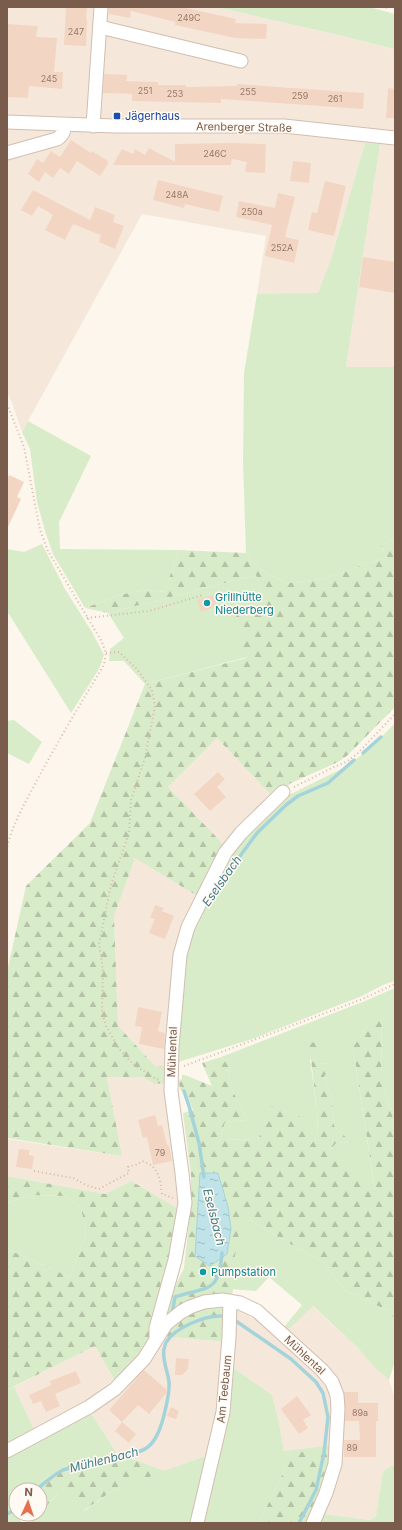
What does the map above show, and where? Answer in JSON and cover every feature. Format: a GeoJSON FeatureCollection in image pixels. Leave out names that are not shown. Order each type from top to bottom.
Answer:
{"type":"FeatureCollection","features":[{"type":"Feature","properties":{"kind":"street"},"geometry":{"type":"LineString","coordinates":[[93,126],[101,7]]}},
{"type":"Feature","properties":{"kind":"street"},"geometry":{"type":"LineString","coordinates":[[100,27],[241,61]]}},
{"type":"Feature","properties":{"kind":"street","name":"Arenberger Straße"},"geometry":{"type":"LineString","coordinates":[[7,122],[93,126],[284,126],[395,138]]}},
{"type":"Feature","properties":{"kind":"street"},"geometry":{"type":"LineString","coordinates":[[7,154],[57,139],[64,132],[64,125]]}},
{"type":"Feature","properties":{"kind":"street","name":"Mühlental"},"geometry":{"type":"LineString","coordinates":[[156,1340],[156,1328],[176,1260],[185,1203],[178,1136],[173,1110],[171,1076],[174,1008],[180,955],[188,927],[225,853],[241,833],[283,792]]}},
{"type":"Feature","properties":{"kind":"street","name":"Mühlental"},"geometry":{"type":"LineString","coordinates":[[7,1451],[89,1407],[125,1381],[144,1359],[166,1324],[181,1312],[190,1306],[213,1300],[230,1301],[246,1305],[257,1311],[322,1370],[334,1389],[338,1409],[335,1464],[326,1493],[313,1523]]}},
{"type":"Feature","properties":{"kind":"street","name":"Am Teebaum"},"geometry":{"type":"LineString","coordinates":[[197,1523],[223,1412],[229,1337],[230,1301]]}},
{"type":"Feature","properties":{"kind":"path"},"geometry":{"type":"LineString","coordinates":[[382,7],[387,8]]}},
{"type":"Feature","properties":{"kind":"path"},"geometry":{"type":"LineString","coordinates":[[7,404],[24,447],[40,530],[48,551],[102,642],[106,653],[104,665],[56,743],[18,817],[7,848]]}},
{"type":"Feature","properties":{"kind":"path"},"geometry":{"type":"LineString","coordinates":[[87,618],[149,611],[203,595]]}},
{"type":"Feature","properties":{"kind":"path"},"geometry":{"type":"LineString","coordinates":[[106,653],[119,652],[137,669],[152,690],[155,706],[146,758],[131,800],[129,833],[111,885],[99,944],[103,970],[102,1012],[106,1026],[119,1049],[133,1064],[156,1079],[171,1076],[360,1000],[395,984]]}},
{"type":"Feature","properties":{"kind":"path"},"geometry":{"type":"LineString","coordinates":[[283,792],[346,762],[358,753],[395,714]]}},
{"type":"Feature","properties":{"kind":"path"},"geometry":{"type":"LineString","coordinates":[[34,1171],[73,1178],[86,1185],[99,1189],[129,1173],[128,1167],[142,1161],[148,1163],[159,1174],[162,1194]]}},
{"type":"Feature","properties":{"kind":"shaded area"},"geometry":{"type":"Polygon","coordinates":[[[7,7],[216,7],[393,49],[395,8],[395,367],[346,367],[380,144],[365,143],[331,259],[318,294],[257,294],[266,236],[142,214],[22,432],[7,392],[7,7]]]}},
{"type":"Feature","properties":{"kind":"shaded area"},"geometry":{"type":"Polygon","coordinates":[[[217,738],[273,797],[226,847],[168,787],[217,738]]]}},
{"type":"Feature","properties":{"kind":"shaded area"},"geometry":{"type":"Polygon","coordinates":[[[135,857],[199,897],[166,1066],[156,1067],[118,1026],[114,916],[135,857]]]}},
{"type":"Feature","properties":{"kind":"shaded area"},"geometry":{"type":"Polygon","coordinates":[[[107,1077],[143,1077],[154,1084],[167,1083],[175,1136],[179,1209],[131,1181],[105,1194],[7,1176],[7,1139],[122,1156],[107,1077]]]}},
{"type":"Feature","properties":{"kind":"shaded area"},"geometry":{"type":"Polygon","coordinates":[[[312,1306],[358,1348],[374,1367],[389,1380],[395,1398],[395,1464],[383,1471],[376,1516],[370,1520],[324,1514],[334,1487],[332,1445],[284,1451],[272,1395],[231,1366],[235,1308],[267,1326],[275,1319],[288,1330],[312,1306]]]}},
{"type":"Feature","properties":{"kind":"shaded area"},"geometry":{"type":"Polygon","coordinates":[[[160,1336],[226,1342],[211,1454],[166,1471],[118,1454],[90,1412],[160,1336]]]}},
{"type":"Feature","properties":{"kind":"shaded area"},"geometry":{"type":"Polygon","coordinates":[[[95,1346],[114,1379],[84,1402],[34,1429],[14,1387],[95,1346]]]}},
{"type":"Feature","properties":{"kind":"green space"},"geometry":{"type":"Polygon","coordinates":[[[216,7],[369,7],[395,14],[394,49],[330,33],[216,7]]]}},
{"type":"Feature","properties":{"kind":"green space"},"geometry":{"type":"Polygon","coordinates":[[[365,143],[380,144],[346,367],[395,367],[395,537],[381,545],[387,557],[322,579],[287,583],[261,570],[246,553],[243,462],[244,373],[257,294],[318,293],[331,259],[365,143]]]}},
{"type":"Feature","properties":{"kind":"green space"},"geometry":{"type":"Polygon","coordinates":[[[28,421],[91,456],[59,522],[60,549],[178,550],[165,592],[144,591],[124,594],[85,608],[53,554],[46,534],[37,502],[30,449],[22,432],[28,421]]]}},
{"type":"Feature","properties":{"kind":"green space"},"geometry":{"type":"Polygon","coordinates":[[[395,537],[395,707],[348,755],[338,762],[291,783],[273,797],[217,738],[168,787],[226,847],[199,897],[135,858],[114,916],[118,1026],[156,1067],[166,1066],[167,1083],[154,1084],[143,1077],[107,1077],[122,1156],[7,1138],[7,972],[26,886],[90,823],[145,684],[246,658],[235,612],[265,601],[256,575],[108,613],[85,608],[114,597],[134,592],[165,592],[178,550],[246,553],[261,570],[287,583],[322,579],[387,557],[381,545],[395,537]]]}},
{"type":"Feature","properties":{"kind":"green space"},"geometry":{"type":"Polygon","coordinates":[[[42,544],[65,589],[92,632],[104,655],[99,669],[71,713],[7,611],[7,549],[24,552],[42,544]]]}},
{"type":"Feature","properties":{"kind":"green space"},"geometry":{"type":"Polygon","coordinates":[[[256,575],[265,601],[235,612],[247,657],[145,684],[124,661],[109,661],[110,649],[124,638],[108,613],[256,575]]]}},
{"type":"Feature","properties":{"kind":"green space"},"geometry":{"type":"Polygon","coordinates":[[[14,720],[42,742],[29,764],[7,753],[7,721],[14,720]]]}},
{"type":"Feature","properties":{"kind":"green space"},"geometry":{"type":"Polygon","coordinates":[[[395,723],[395,981],[385,984],[362,996],[252,1039],[175,1063],[180,967],[194,919],[229,856],[287,796],[349,765],[376,743],[395,723]]]}},
{"type":"Feature","properties":{"kind":"green space"},"geometry":{"type":"Polygon","coordinates":[[[395,988],[395,1124],[381,1082],[382,1009],[353,1047],[375,1191],[327,1154],[336,1143],[350,1142],[334,1126],[332,1096],[324,1077],[331,1064],[318,1063],[310,1059],[317,1110],[318,1134],[310,1146],[275,1099],[258,1140],[220,1139],[225,1122],[247,1120],[228,1081],[229,1066],[221,1057],[395,988]]]}},
{"type":"Feature","properties":{"kind":"green space"},"geometry":{"type":"Polygon","coordinates":[[[382,1008],[381,1082],[395,1124],[395,1324],[391,1312],[346,1291],[322,1262],[249,1220],[240,1227],[229,1289],[233,1289],[232,1298],[164,1322],[163,1311],[184,1268],[191,1204],[191,1175],[183,1113],[193,1110],[185,1090],[181,1091],[178,1081],[182,1079],[182,1075],[212,1086],[202,1063],[221,1057],[229,1066],[228,1081],[247,1120],[225,1122],[220,1139],[258,1140],[275,1098],[303,1119],[310,1146],[318,1134],[317,1110],[309,1043],[317,1042],[318,1063],[332,1064],[324,1077],[332,1096],[334,1126],[351,1142],[336,1143],[327,1154],[375,1190],[353,1047],[382,1008]],[[200,1173],[199,1208],[227,1254],[231,1229],[228,1207],[200,1173]]]}},
{"type":"Feature","properties":{"kind":"green space"},"geometry":{"type":"Polygon","coordinates":[[[7,1176],[105,1194],[131,1181],[179,1209],[167,1276],[152,1339],[136,1364],[114,1379],[95,1346],[7,1390],[7,1249],[70,1277],[86,1235],[81,1207],[64,1196],[30,1195],[7,1203],[7,1176]]]}},
{"type":"Feature","properties":{"kind":"green space"},"geometry":{"type":"Polygon","coordinates":[[[30,1195],[64,1196],[81,1207],[86,1235],[70,1277],[7,1249],[7,1203],[30,1195]]]}},
{"type":"Feature","properties":{"kind":"green space"},"geometry":{"type":"Polygon","coordinates":[[[249,1220],[322,1262],[346,1291],[391,1312],[395,1324],[395,1361],[389,1380],[374,1367],[358,1348],[313,1306],[288,1330],[284,1327],[302,1305],[269,1277],[256,1291],[228,1289],[240,1226],[249,1220]]]}},
{"type":"Feature","properties":{"kind":"green space"},"geometry":{"type":"Polygon","coordinates":[[[226,1304],[226,1342],[160,1336],[192,1309],[226,1304]]]}},
{"type":"Feature","properties":{"kind":"green space"},"geometry":{"type":"Polygon","coordinates":[[[231,1366],[272,1395],[284,1451],[284,1471],[259,1523],[201,1523],[231,1366]]]}},
{"type":"Feature","properties":{"kind":"green space"},"geometry":{"type":"Polygon","coordinates":[[[14,1387],[34,1429],[7,1444],[7,1390],[14,1387]]]}},
{"type":"Feature","properties":{"kind":"green space"},"geometry":{"type":"Polygon","coordinates":[[[90,1412],[115,1450],[89,1464],[72,1463],[40,1482],[8,1482],[8,1522],[22,1523],[7,1523],[7,1456],[90,1412]]]}},
{"type":"Feature","properties":{"kind":"green space"},"geometry":{"type":"Polygon","coordinates":[[[332,1445],[331,1468],[307,1523],[259,1523],[284,1471],[284,1451],[332,1445]]]}},
{"type":"Feature","properties":{"kind":"green space"},"geometry":{"type":"Polygon","coordinates":[[[115,1450],[118,1454],[166,1471],[115,1489],[83,1511],[62,1489],[48,1504],[48,1482],[40,1482],[72,1463],[89,1464],[115,1450]]]}},
{"type":"Feature","properties":{"kind":"green space"},"geometry":{"type":"Polygon","coordinates":[[[211,1454],[195,1523],[29,1523],[48,1522],[48,1505],[62,1489],[84,1511],[115,1489],[211,1454]]]}},
{"type":"Feature","properties":{"kind":"green space"},"geometry":{"type":"Polygon","coordinates":[[[395,1464],[395,1523],[321,1523],[324,1514],[370,1520],[376,1516],[383,1471],[395,1464]]]}},
{"type":"Feature","properties":{"kind":"water"},"geometry":{"type":"Polygon","coordinates":[[[200,1173],[218,1173],[228,1207],[231,1229],[227,1254],[210,1266],[195,1256],[200,1173]]]}},
{"type":"Feature","properties":{"kind":"building"},"geometry":{"type":"Polygon","coordinates":[[[66,7],[87,7],[86,46],[64,45],[66,7]]]}},
{"type":"Feature","properties":{"kind":"building"},"geometry":{"type":"Polygon","coordinates":[[[109,7],[181,7],[236,19],[235,23],[267,24],[266,39],[235,38],[175,25],[175,22],[131,11],[130,18],[109,14],[109,7]]]}},
{"type":"Feature","properties":{"kind":"building"},"geometry":{"type":"Polygon","coordinates":[[[7,24],[38,26],[36,37],[57,38],[54,72],[63,72],[62,89],[29,86],[28,98],[7,97],[7,24]]]}},
{"type":"Feature","properties":{"kind":"building"},"geometry":{"type":"Polygon","coordinates":[[[104,74],[127,75],[126,81],[158,82],[158,85],[186,85],[186,87],[237,86],[237,84],[364,93],[363,109],[221,99],[221,103],[132,101],[132,94],[103,93],[104,74]]]}},
{"type":"Feature","properties":{"kind":"building"},"geometry":{"type":"Polygon","coordinates":[[[388,88],[395,89],[395,118],[386,118],[388,88]]]}},
{"type":"Feature","properties":{"kind":"building"},"geometry":{"type":"Polygon","coordinates":[[[71,140],[91,153],[92,151],[108,161],[108,164],[100,176],[77,161],[69,174],[60,168],[53,178],[45,172],[39,182],[28,174],[37,159],[43,163],[51,151],[60,157],[71,140]]]}},
{"type":"Feature","properties":{"kind":"building"},"geometry":{"type":"Polygon","coordinates":[[[175,144],[266,144],[265,173],[245,172],[247,162],[232,159],[231,165],[113,165],[122,149],[133,154],[135,149],[145,155],[149,148],[175,162],[175,144]]]}},
{"type":"Feature","properties":{"kind":"building"},"geometry":{"type":"Polygon","coordinates":[[[293,161],[311,163],[309,183],[290,181],[293,161]]]}},
{"type":"Feature","properties":{"kind":"building"},"geometry":{"type":"Polygon","coordinates":[[[158,180],[223,196],[219,212],[185,204],[184,208],[153,200],[158,180]]]}},
{"type":"Feature","properties":{"kind":"building"},"geometry":{"type":"Polygon","coordinates":[[[325,181],[346,186],[334,236],[308,230],[312,212],[317,213],[325,181]]]}},
{"type":"Feature","properties":{"kind":"building"},"geometry":{"type":"Polygon","coordinates":[[[33,190],[90,220],[95,207],[115,215],[113,222],[124,226],[115,249],[99,242],[101,235],[73,224],[65,240],[45,230],[53,215],[38,206],[32,216],[21,210],[33,190]]]}},
{"type":"Feature","properties":{"kind":"building"},"geometry":{"type":"Polygon","coordinates":[[[278,193],[295,197],[285,237],[299,240],[294,263],[265,256],[272,225],[236,217],[239,201],[275,208],[278,193]]]}},
{"type":"Feature","properties":{"kind":"building"},"geometry":{"type":"Polygon","coordinates":[[[363,257],[395,262],[395,293],[359,287],[363,257]]]}},
{"type":"Feature","properties":{"kind":"building"},"geometry":{"type":"Polygon","coordinates":[[[9,475],[24,482],[17,497],[21,499],[7,529],[7,480],[9,475]]]}},
{"type":"Feature","properties":{"kind":"building","name":"Grillhütte Niederberg"},"geometry":{"type":"Polygon","coordinates":[[[213,595],[217,606],[201,612],[197,600],[213,595]]]}},
{"type":"Feature","properties":{"kind":"building"},"geometry":{"type":"Polygon","coordinates":[[[218,772],[225,779],[217,787],[226,797],[210,811],[194,794],[218,772]]]}},
{"type":"Feature","properties":{"kind":"building"},"geometry":{"type":"Polygon","coordinates":[[[155,905],[164,908],[162,911],[174,916],[165,939],[149,933],[155,919],[150,918],[155,905]]]}},
{"type":"Feature","properties":{"kind":"building"},"geometry":{"type":"Polygon","coordinates":[[[138,1007],[162,1012],[158,1031],[165,1033],[164,1049],[139,1044],[142,1027],[135,1026],[138,1007]]]}},
{"type":"Feature","properties":{"kind":"building"},"geometry":{"type":"Polygon","coordinates":[[[155,1115],[158,1126],[162,1125],[167,1145],[169,1145],[172,1161],[153,1165],[147,1137],[143,1138],[138,1120],[155,1115]]]}},
{"type":"Feature","properties":{"kind":"building"},"geometry":{"type":"Polygon","coordinates":[[[19,1149],[29,1150],[29,1155],[34,1156],[32,1169],[16,1167],[19,1149]]]}},
{"type":"Feature","properties":{"kind":"building"},"geometry":{"type":"Polygon","coordinates":[[[176,1358],[189,1359],[188,1369],[182,1375],[175,1375],[176,1358]]]}},
{"type":"Feature","properties":{"kind":"building"},"geometry":{"type":"Polygon","coordinates":[[[144,1370],[168,1391],[149,1414],[138,1405],[122,1422],[109,1410],[144,1370]]]}},
{"type":"Feature","properties":{"kind":"building"},"geometry":{"type":"Polygon","coordinates":[[[76,1371],[81,1383],[55,1394],[60,1406],[46,1412],[41,1401],[33,1404],[29,1395],[51,1385],[50,1381],[76,1371]]]}},
{"type":"Feature","properties":{"kind":"building"},"geometry":{"type":"Polygon","coordinates":[[[344,1392],[358,1392],[358,1403],[378,1403],[378,1421],[376,1421],[376,1457],[344,1457],[344,1440],[360,1440],[359,1421],[345,1421],[344,1392]]]}},
{"type":"Feature","properties":{"kind":"building"},"geometry":{"type":"Polygon","coordinates":[[[297,1396],[311,1415],[303,1420],[308,1428],[299,1434],[281,1409],[297,1396]]]}},
{"type":"Feature","properties":{"kind":"building"},"geometry":{"type":"Polygon","coordinates":[[[171,1407],[179,1411],[176,1419],[167,1416],[171,1407]]]}},
{"type":"Feature","properties":{"kind":"building"},"geometry":{"type":"Polygon","coordinates":[[[122,1422],[136,1434],[129,1443],[115,1431],[122,1422]]]}},
{"type":"Feature","properties":{"kind":"waterway","name":"Eselsbach"},"geometry":{"type":"LineString","coordinates":[[363,753],[381,737]]}},
{"type":"Feature","properties":{"kind":"waterway","name":"Eselsbach"},"geometry":{"type":"LineString","coordinates":[[210,897],[257,833],[286,805],[298,796],[328,783],[354,760]]}},
{"type":"Feature","properties":{"kind":"waterway","name":"Eselsbach"},"geometry":{"type":"LineString","coordinates":[[184,1091],[199,1143],[204,1177]]}},
{"type":"Feature","properties":{"kind":"waterway","name":"Eselsbach"},"geometry":{"type":"LineString","coordinates":[[172,1314],[175,1297],[204,1289],[215,1282],[218,1276],[222,1253]]}},
{"type":"Feature","properties":{"kind":"waterway","name":"Mühlenbach"},"geometry":{"type":"LineString","coordinates":[[46,1482],[63,1470],[94,1465],[113,1458],[139,1452],[150,1446],[160,1428],[167,1400],[169,1382],[164,1362],[164,1349],[166,1342],[177,1331],[191,1323],[215,1316],[221,1316]]}},
{"type":"Feature","properties":{"kind":"waterway","name":"Mühlenbach"},"geometry":{"type":"LineString","coordinates":[[236,1321],[291,1359],[316,1382],[323,1393],[328,1417],[324,1453],[316,1490],[299,1523]]}},
{"type":"Feature","properties":{"kind":"place","name":"Jägerhaus"},"geometry":{"type":"Point","coordinates":[117,116]}},
{"type":"Feature","properties":{"kind":"place","name":"Grillhütte Niederberg"},"geometry":{"type":"Point","coordinates":[207,603]}},
{"type":"Feature","properties":{"kind":"place","name":"Pumpstation"},"geometry":{"type":"Point","coordinates":[203,1272]}}]}
